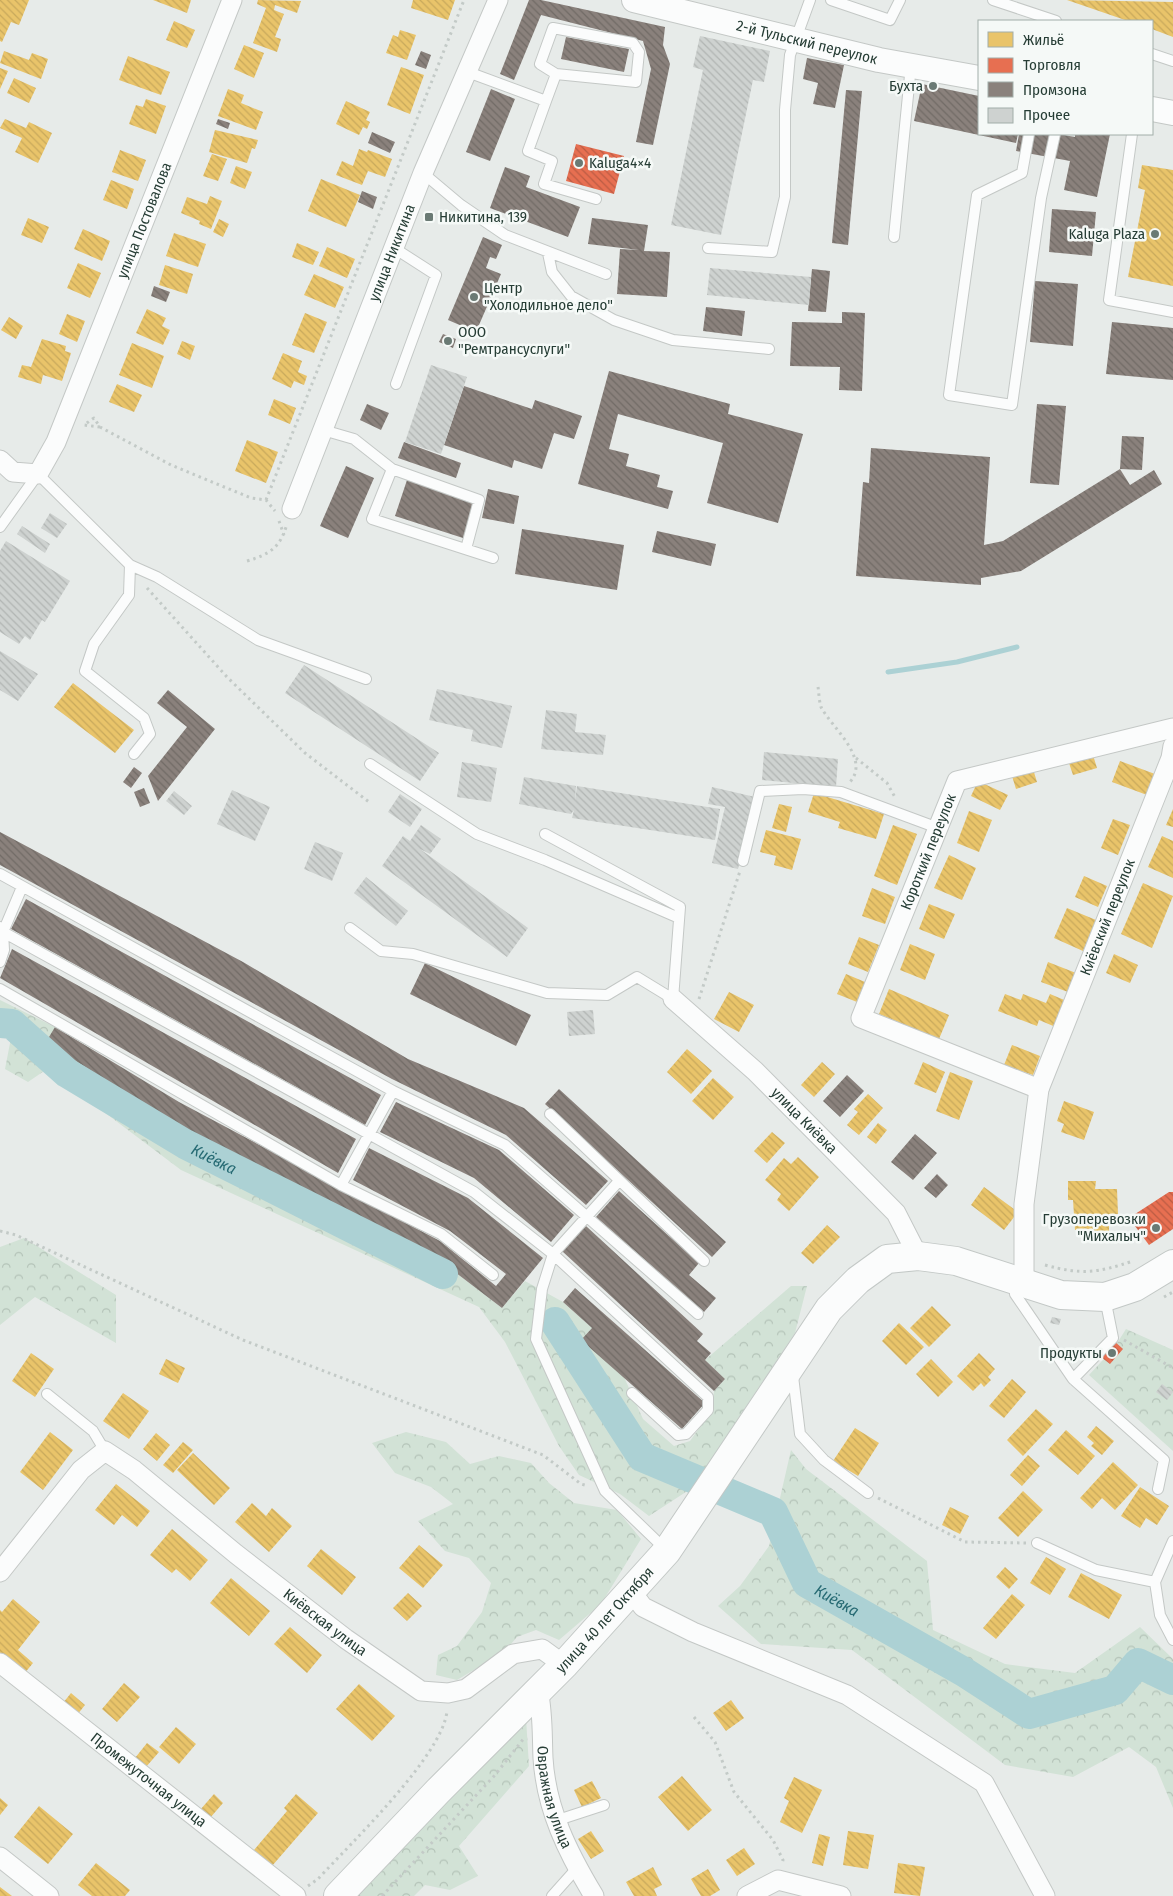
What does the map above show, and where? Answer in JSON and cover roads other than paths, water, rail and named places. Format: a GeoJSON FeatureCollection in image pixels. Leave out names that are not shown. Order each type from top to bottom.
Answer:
{"type":"FeatureCollection","features":[{"type":"Feature","properties":{"kind":"main road"},"geometry":{"type":"LineString","coordinates":[[918,1256],[1021,1274],[1061,1294],[1105,1297],[1135,1287],[1173,1264]]}},
{"type":"Feature","properties":{"kind":"main road","name":"улица 40 лет Октября"},"geometry":{"type":"LineString","coordinates":[[338,1896],[564,1665],[672,1543],[829,1309],[858,1280],[887,1259],[918,1256]]}},
{"type":"Feature","properties":{"kind":"street","name":"улица Постовалова"},"geometry":{"type":"LineString","coordinates":[[38,474],[56,442],[232,0]]}},
{"type":"Feature","properties":{"kind":"street","name":"улица Никитина"},"geometry":{"type":"LineString","coordinates":[[292,509],[423,173],[465,71],[498,0]]}},
{"type":"Feature","properties":{"kind":"street","name":"2-й Тульский переулок"},"geometry":{"type":"LineString","coordinates":[[634,0],[911,65],[978,78]]}},
{"type":"Feature","properties":{"kind":"street"},"geometry":{"type":"LineString","coordinates":[[1153,109],[1173,113]]}},
{"type":"Feature","properties":{"kind":"street"},"geometry":{"type":"LineString","coordinates":[[0,460],[13,472],[38,474]]}},
{"type":"Feature","properties":{"kind":"street","name":"Короткий переулок"},"geometry":{"type":"LineString","coordinates":[[1039,1089],[861,1018],[957,781],[1173,728]]}},
{"type":"Feature","properties":{"kind":"street","name":"Киёвский переулок"},"geometry":{"type":"LineString","coordinates":[[1021,1274],[1024,1204],[1039,1089],[1171,758],[1173,746]]}},
{"type":"Feature","properties":{"kind":"street","name":"улица Киёвка"},"geometry":{"type":"LineString","coordinates":[[673,999],[755,1071],[896,1213],[918,1256]]}},
{"type":"Feature","properties":{"kind":"street"},"geometry":{"type":"LineString","coordinates":[[0,1572],[81,1470],[105,1450]]}},
{"type":"Feature","properties":{"kind":"street","name":"Киёвская улица"},"geometry":{"type":"LineString","coordinates":[[105,1450],[134,1470],[236,1554],[346,1639],[421,1691],[448,1692],[466,1689],[514,1654],[542,1649],[564,1665]]}},
{"type":"Feature","properties":{"kind":"street"},"geometry":{"type":"LineString","coordinates":[[631,1591],[643,1607],[693,1632],[847,1695],[984,1783],[1045,1896]]}},
{"type":"Feature","properties":{"kind":"street","name":"Промежуточная улица"},"geometry":{"type":"LineString","coordinates":[[0,1663],[296,1895]]}},
{"type":"Feature","properties":{"kind":"street","name":"Овражная улица"},"geometry":{"type":"LineString","coordinates":[[538,1690],[543,1715],[543,1760],[555,1821],[577,1868],[594,1896]]}},
{"type":"Feature","properties":{"kind":"street"},"geometry":{"type":"LineString","coordinates":[[0,1857],[49,1896]]}},
{"type":"Feature","properties":{"kind":"street"},"geometry":{"type":"LineString","coordinates":[[747,1896],[778,1880],[841,1896]]}},
{"type":"Feature","properties":{"kind":"lane"},"geometry":{"type":"LineString","coordinates":[[708,248],[772,252],[785,197],[785,110],[790,54],[794,38],[810,0]]}},
{"type":"Feature","properties":{"kind":"lane"},"geometry":{"type":"LineString","coordinates":[[831,0],[890,20],[900,0]]}},
{"type":"Feature","properties":{"kind":"lane"},"geometry":{"type":"LineString","coordinates":[[993,0],[1053,20]]}},
{"type":"Feature","properties":{"kind":"lane"},"geometry":{"type":"LineString","coordinates":[[553,28],[633,44],[639,52],[636,82],[556,74],[540,64],[553,28]]}},
{"type":"Feature","properties":{"kind":"lane"},"geometry":{"type":"LineString","coordinates":[[1153,54],[1173,61]]}},
{"type":"Feature","properties":{"kind":"lane"},"geometry":{"type":"LineString","coordinates":[[894,237],[911,65]]}},
{"type":"Feature","properties":{"kind":"lane"},"geometry":{"type":"LineString","coordinates":[[465,71],[546,101]]}},
{"type":"Feature","properties":{"kind":"lane"},"geometry":{"type":"LineString","coordinates":[[556,74],[528,151],[552,160],[544,184],[596,199]]}},
{"type":"Feature","properties":{"kind":"lane"},"geometry":{"type":"LineString","coordinates":[[1029,135],[1022,173],[977,195],[949,395],[1012,405],[1041,198],[1055,135]]}},
{"type":"Feature","properties":{"kind":"lane"},"geometry":{"type":"LineString","coordinates":[[1132,135],[1109,300],[1173,312]]}},
{"type":"Feature","properties":{"kind":"lane"},"geometry":{"type":"LineString","coordinates":[[423,173],[461,205],[505,235],[606,274]]}},
{"type":"Feature","properties":{"kind":"lane"},"geometry":{"type":"LineString","coordinates":[[394,248],[436,275],[396,384]]}},
{"type":"Feature","properties":{"kind":"lane"},"geometry":{"type":"LineString","coordinates":[[548,253],[552,272],[571,296],[614,320],[674,340],[769,349]]}},
{"type":"Feature","properties":{"kind":"lane"},"geometry":{"type":"LineString","coordinates":[[323,430],[354,439],[392,468],[480,500],[466,549]]}},
{"type":"Feature","properties":{"kind":"lane"},"geometry":{"type":"LineString","coordinates":[[392,468],[372,519],[493,558]]}},
{"type":"Feature","properties":{"kind":"lane"},"geometry":{"type":"LineString","coordinates":[[0,527],[38,474],[130,565],[157,577],[258,640],[366,679]]}},
{"type":"Feature","properties":{"kind":"lane"},"geometry":{"type":"LineString","coordinates":[[130,565],[129,595],[94,644],[85,671],[144,718],[150,734],[134,754]]}},
{"type":"Feature","properties":{"kind":"lane"},"geometry":{"type":"LineString","coordinates":[[370,764],[477,834],[546,860],[679,918]]}},
{"type":"Feature","properties":{"kind":"lane"},"geometry":{"type":"LineString","coordinates":[[743,861],[760,791],[804,789],[841,792],[938,828]]}},
{"type":"Feature","properties":{"kind":"lane"},"geometry":{"type":"LineString","coordinates":[[350,928],[381,951],[413,954],[547,993],[607,995],[637,977],[673,999],[680,907],[545,834]]}},
{"type":"Feature","properties":{"kind":"lane"},"geometry":{"type":"LineString","coordinates":[[0,874],[393,1091],[505,1145],[698,1314]]}},
{"type":"Feature","properties":{"kind":"lane"},"geometry":{"type":"LineString","coordinates":[[0,962],[4,950],[2,929],[22,887]]}},
{"type":"Feature","properties":{"kind":"lane"},"geometry":{"type":"LineString","coordinates":[[2,929],[474,1192],[553,1254],[708,1397],[708,1410],[686,1434],[678,1435],[632,1393]]}},
{"type":"Feature","properties":{"kind":"lane"},"geometry":{"type":"LineString","coordinates":[[0,989],[341,1184],[441,1234],[493,1275]]}},
{"type":"Feature","properties":{"kind":"lane"},"geometry":{"type":"LineString","coordinates":[[341,1184],[393,1091]]}},
{"type":"Feature","properties":{"kind":"lane"},"geometry":{"type":"LineString","coordinates":[[550,1114],[704,1260]]}},
{"type":"Feature","properties":{"kind":"lane"},"geometry":{"type":"LineString","coordinates":[[619,1181],[553,1254],[542,1288],[536,1339],[605,1491],[672,1543]]}},
{"type":"Feature","properties":{"kind":"lane"},"geometry":{"type":"LineString","coordinates":[[1021,1274],[1015,1294],[1073,1380],[1164,1460],[1158,1489]]}},
{"type":"Feature","properties":{"kind":"lane"},"geometry":{"type":"LineString","coordinates":[[1073,1380],[1113,1338],[1105,1297]]}},
{"type":"Feature","properties":{"kind":"lane"},"geometry":{"type":"LineString","coordinates":[[795,1358],[792,1382],[800,1434],[824,1460],[868,1493]]}},
{"type":"Feature","properties":{"kind":"lane"},"geometry":{"type":"LineString","coordinates":[[47,1394],[93,1431],[105,1450]]}},
{"type":"Feature","properties":{"kind":"lane"},"geometry":{"type":"LineString","coordinates":[[1173,1542],[1155,1582],[1160,1615],[1173,1640]]}},
{"type":"Feature","properties":{"kind":"lane"},"geometry":{"type":"LineString","coordinates":[[1037,1543],[1096,1570],[1155,1582]]}},
{"type":"Feature","properties":{"kind":"lane"},"geometry":{"type":"LineString","coordinates":[[555,1821],[604,1805]]}},
{"type":"Feature","properties":{"kind":"lane"},"geometry":{"type":"LineString","coordinates":[[552,1896],[577,1868]]}},
{"type":"Feature","properties":{"kind":"waterway"},"geometry":{"type":"LineString","coordinates":[[888,672],[957,662],[1017,647]]}},
{"type":"Feature","properties":{"kind":"waterway","name":"Киёвка"},"geometry":{"type":"LineString","coordinates":[[0,1023],[12,1024],[67,1073],[185,1144],[443,1274]]}},
{"type":"Feature","properties":{"kind":"waterway","name":"Киёвка"},"geometry":{"type":"LineString","coordinates":[[555,1322],[642,1457],[773,1512],[807,1583],[964,1672],[1029,1714],[1115,1690],[1138,1663],[1173,1680]]}},
{"type":"Feature","properties":{"kind":"place","name":"Бухта"},"geometry":{"type":"Point","coordinates":[933,86]}},
{"type":"Feature","properties":{"kind":"place","name":"Kaluga4×4"},"geometry":{"type":"Point","coordinates":[579,163]}},
{"type":"Feature","properties":{"kind":"place","name":"Никитина, 139"},"geometry":{"type":"Point","coordinates":[429,217]}},
{"type":"Feature","properties":{"kind":"place","name":"Kaluga Plaza"},"geometry":{"type":"Point","coordinates":[1155,234]}},
{"type":"Feature","properties":{"kind":"place","name":"Центр \"Холодильное дело\""},"geometry":{"type":"Point","coordinates":[474,297]}},
{"type":"Feature","properties":{"kind":"place","name":"ООО \"Ремтрансуслуги\""},"geometry":{"type":"Point","coordinates":[448,341]}},
{"type":"Feature","properties":{"kind":"place","name":"Грузоперевозки \"Михалыч\""},"geometry":{"type":"Point","coordinates":[1156,1228]}},
{"type":"Feature","properties":{"kind":"place","name":"Продукты"},"geometry":{"type":"Point","coordinates":[1112,1353]}}]}
